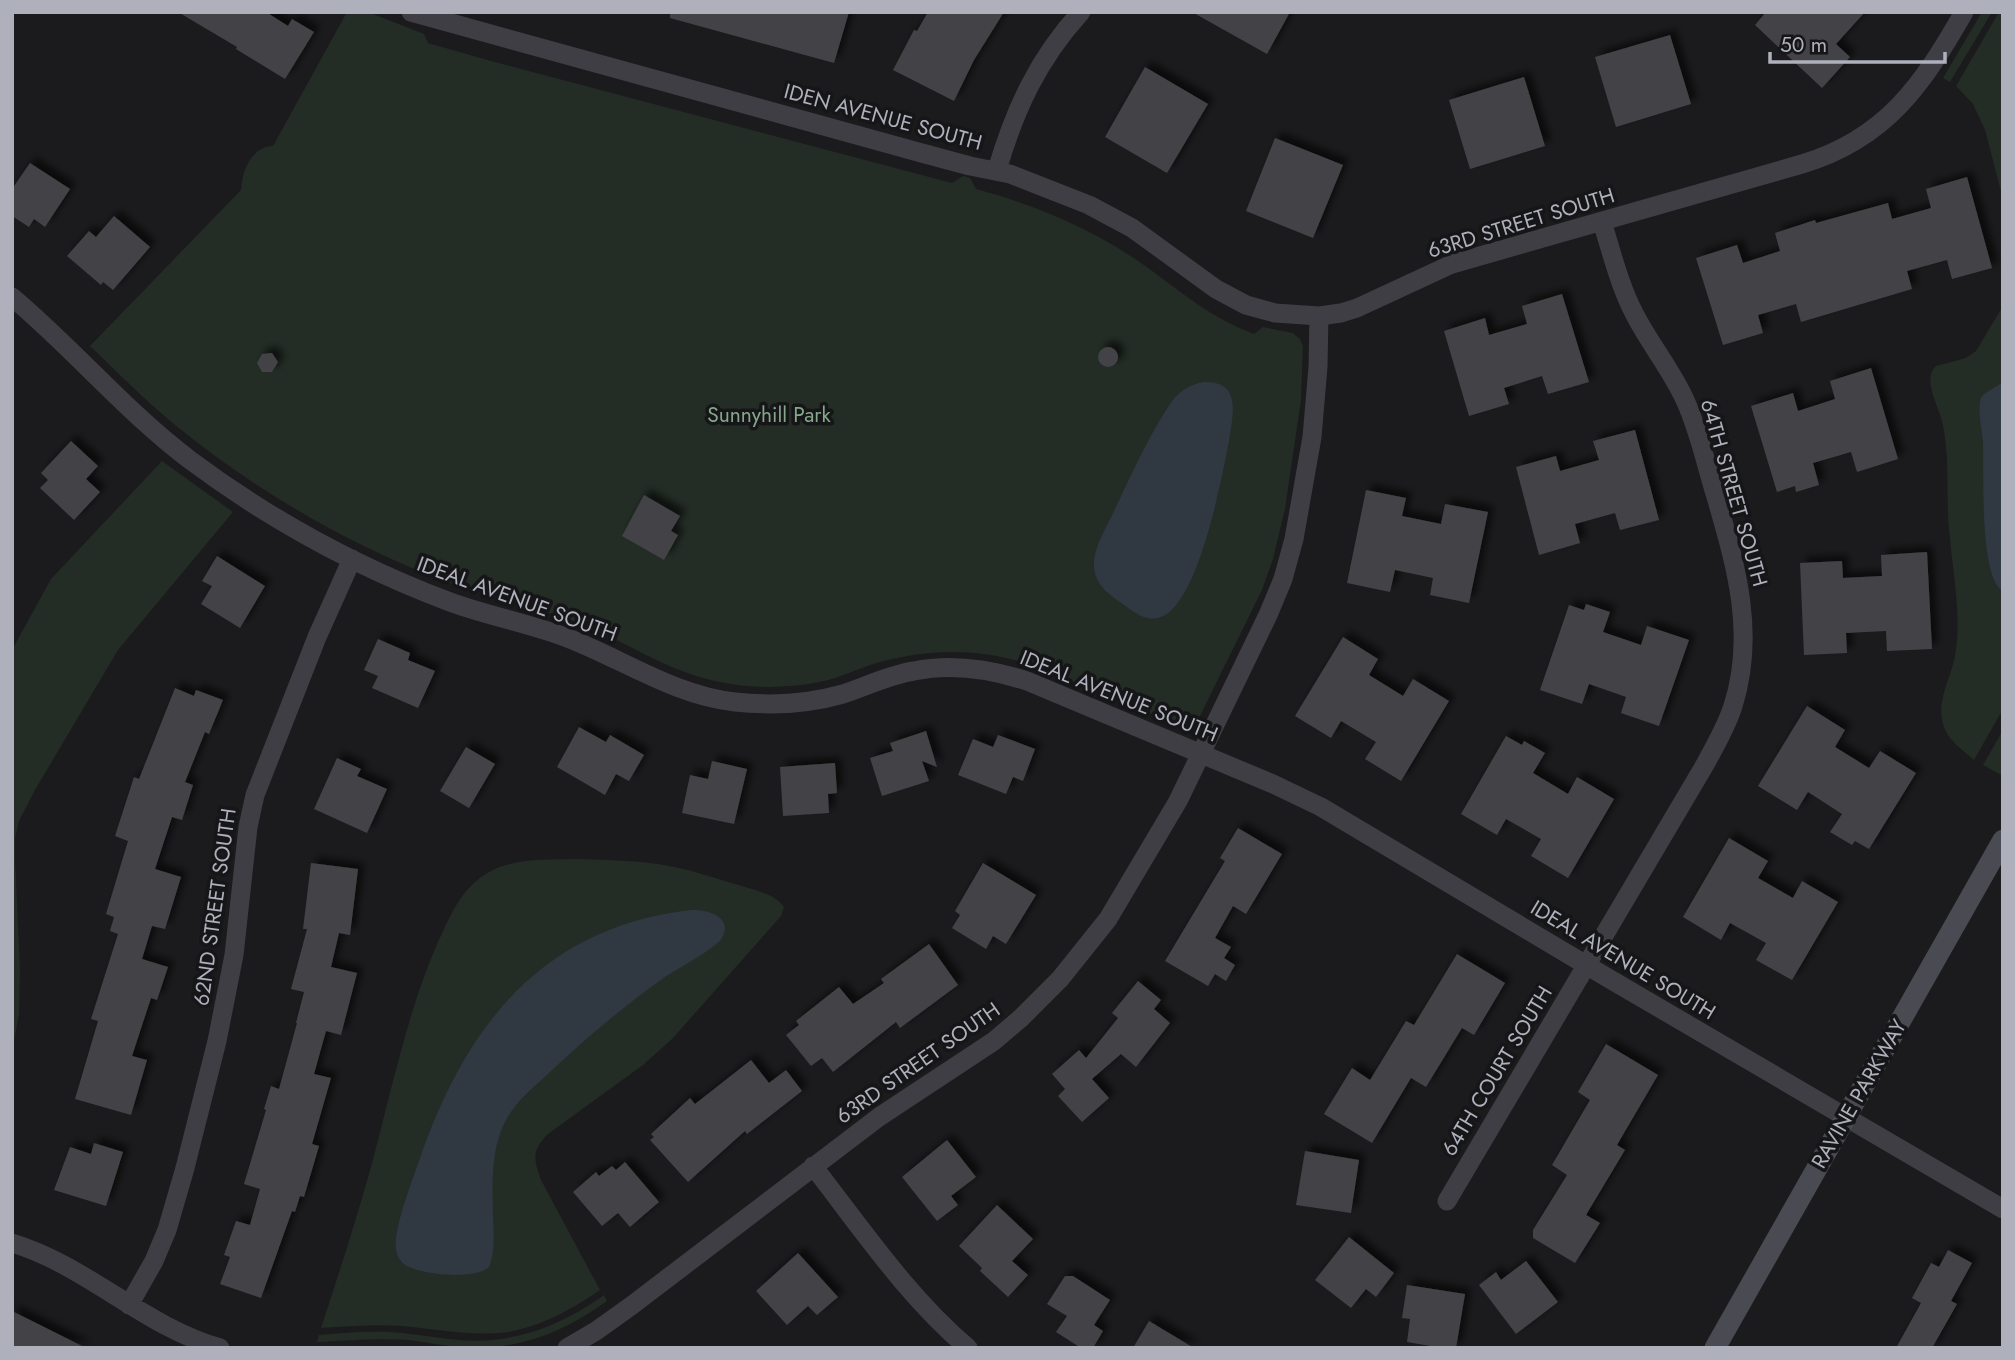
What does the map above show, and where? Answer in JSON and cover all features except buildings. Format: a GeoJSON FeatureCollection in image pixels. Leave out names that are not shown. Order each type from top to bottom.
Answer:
{"type":"FeatureCollection","features":[{"type":"Feature","properties":{"kind":"street","name":"IDEN AVENUE SOUTH"},"geometry":{"type":"LineString","coordinates":[[411,12],[931,156],[997,170],[1069,195],[1106,213],[1240,303],[1275,313],[1319,316]]}},
{"type":"Feature","properties":{"kind":"street"},"geometry":{"type":"LineString","coordinates":[[997,170],[1023,95],[1049,52],[1081,12]]}},
{"type":"Feature","properties":{"kind":"street","name":"63RD STREET SOUTH"},"geometry":{"type":"LineString","coordinates":[[567,1348],[631,1306],[888,1111],[986,1047],[1052,988],[1076,961],[1117,905],[1170,815],[1271,608],[1290,556],[1314,415],[1319,316],[1357,308],[1452,264],[1811,162],[1848,145],[1887,118],[1907,98],[1941,53],[1964,12]]}},
{"type":"Feature","properties":{"kind":"street","name":"64TH STREET SOUTH"},"geometry":{"type":"LineString","coordinates":[[1586,965],[1723,731],[1739,685],[1744,642],[1737,572],[1692,420],[1675,381],[1641,327],[1629,302],[1602,222]]}},
{"type":"Feature","properties":{"kind":"street","name":"IDEAL AVENUE SOUTH"},"geometry":{"type":"LineString","coordinates":[[12,298],[48,329],[127,407],[189,459],[268,513],[352,559],[452,603],[589,646],[673,687],[701,696],[735,702],[792,704],[843,694],[914,671],[943,667],[973,668],[1027,681],[1282,788],[1321,807],[2003,1209]]}},
{"type":"Feature","properties":{"kind":"street","name":"62ND STREET SOUTH"},"geometry":{"type":"LineString","coordinates":[[129,1305],[154,1261],[167,1230],[201,1105],[231,978],[249,819],[255,795],[320,630],[352,559]]}},
{"type":"Feature","properties":{"kind":"street","name":"RAVINE PARKWAY"},"geometry":{"type":"LineString","coordinates":[[1715,1348],[2003,840]]}},
{"type":"Feature","properties":{"kind":"street","name":"64TH COURT SOUTH"},"geometry":{"type":"LineString","coordinates":[[1447,1200],[1586,965]]}},
{"type":"Feature","properties":{"kind":"street"},"geometry":{"type":"LineString","coordinates":[[813,1166],[897,1276],[968,1348]]}},
{"type":"Feature","properties":{"kind":"street"},"geometry":{"type":"LineString","coordinates":[[12,1243],[59,1261],[170,1329],[220,1348]]}},
{"type":"Feature","properties":{"kind":"green space","name":"Sunnyhill Park"},"geometry":{"type":"Polygon","coordinates":[[[347,12],[368,12],[424,34],[428,43],[491,61],[952,183],[963,176],[970,178],[976,189],[1041,210],[1122,250],[1208,311],[1237,327],[1254,334],[1263,327],[1293,333],[1303,346],[1301,400],[1285,509],[1273,559],[1262,590],[1199,718],[1188,724],[1176,724],[1035,666],[977,653],[939,652],[900,657],[827,680],[790,686],[750,686],[700,677],[676,669],[584,625],[448,582],[361,545],[265,490],[175,425],[90,346],[241,190],[249,161],[265,147],[273,146],[347,12]]]}},
{"type":"Feature","properties":{"kind":"green space"},"geometry":{"type":"Polygon","coordinates":[[[1982,12],[1992,12],[1950,82],[1943,78],[1982,12]]]}},
{"type":"Feature","properties":{"kind":"green space"},"geometry":{"type":"Polygon","coordinates":[[[1999,12],[2003,12],[2003,199],[1985,130],[1973,104],[1956,86],[1999,12]]]}},
{"type":"Feature","properties":{"kind":"green space"},"geometry":{"type":"Polygon","coordinates":[[[2003,306],[2003,709],[1974,760],[1948,735],[1941,715],[1955,656],[1957,616],[1948,521],[1946,444],[1930,378],[1936,366],[1966,358],[1976,351],[2003,306]]]}},
{"type":"Feature","properties":{"kind":"green space"},"geometry":{"type":"Polygon","coordinates":[[[162,461],[233,512],[118,650],[19,821],[15,838],[15,858],[20,970],[19,1014],[12,1051],[12,650],[51,579],[162,461]]]}},
{"type":"Feature","properties":{"kind":"green space"},"geometry":{"type":"Polygon","coordinates":[[[2003,730],[2003,776],[1983,765],[2003,730]]]}},
{"type":"Feature","properties":{"kind":"green space"},"geometry":{"type":"Polygon","coordinates":[[[536,860],[638,862],[679,868],[765,894],[784,907],[781,916],[673,1038],[643,1065],[548,1134],[536,1150],[541,1180],[600,1290],[557,1316],[508,1332],[468,1333],[382,1325],[321,1328],[367,1181],[409,1023],[430,961],[453,911],[475,882],[498,868],[536,860]]]}},
{"type":"Feature","properties":{"kind":"green space"},"geometry":{"type":"Polygon","coordinates":[[[604,1295],[607,1301],[573,1322],[539,1338],[521,1343],[462,1347],[397,1339],[317,1342],[319,1335],[372,1332],[478,1341],[517,1336],[571,1316],[604,1295]]]}},
{"type":"Feature","properties":{"kind":"shaded area"},"geometry":{"type":"Polygon","coordinates":[[[1204,382],[1224,387],[1230,393],[1232,401],[1232,420],[1221,483],[1206,540],[1185,592],[1172,609],[1158,618],[1149,618],[1128,608],[1100,584],[1094,565],[1096,551],[1153,432],[1168,407],[1183,390],[1204,382]]]}},
{"type":"Feature","properties":{"kind":"shaded area"},"geometry":{"type":"Polygon","coordinates":[[[2003,382],[2003,591],[1995,582],[1986,546],[1983,442],[1979,408],[1981,398],[2003,382]]]}},
{"type":"Feature","properties":{"kind":"shaded area"},"geometry":{"type":"Polygon","coordinates":[[[691,910],[717,915],[724,924],[722,938],[635,999],[577,1047],[526,1095],[506,1120],[498,1142],[494,1166],[493,1248],[489,1267],[473,1274],[449,1275],[425,1272],[401,1261],[396,1249],[400,1218],[419,1161],[438,1112],[460,1068],[486,1027],[516,992],[551,962],[592,938],[638,920],[691,910]]]}}]}
